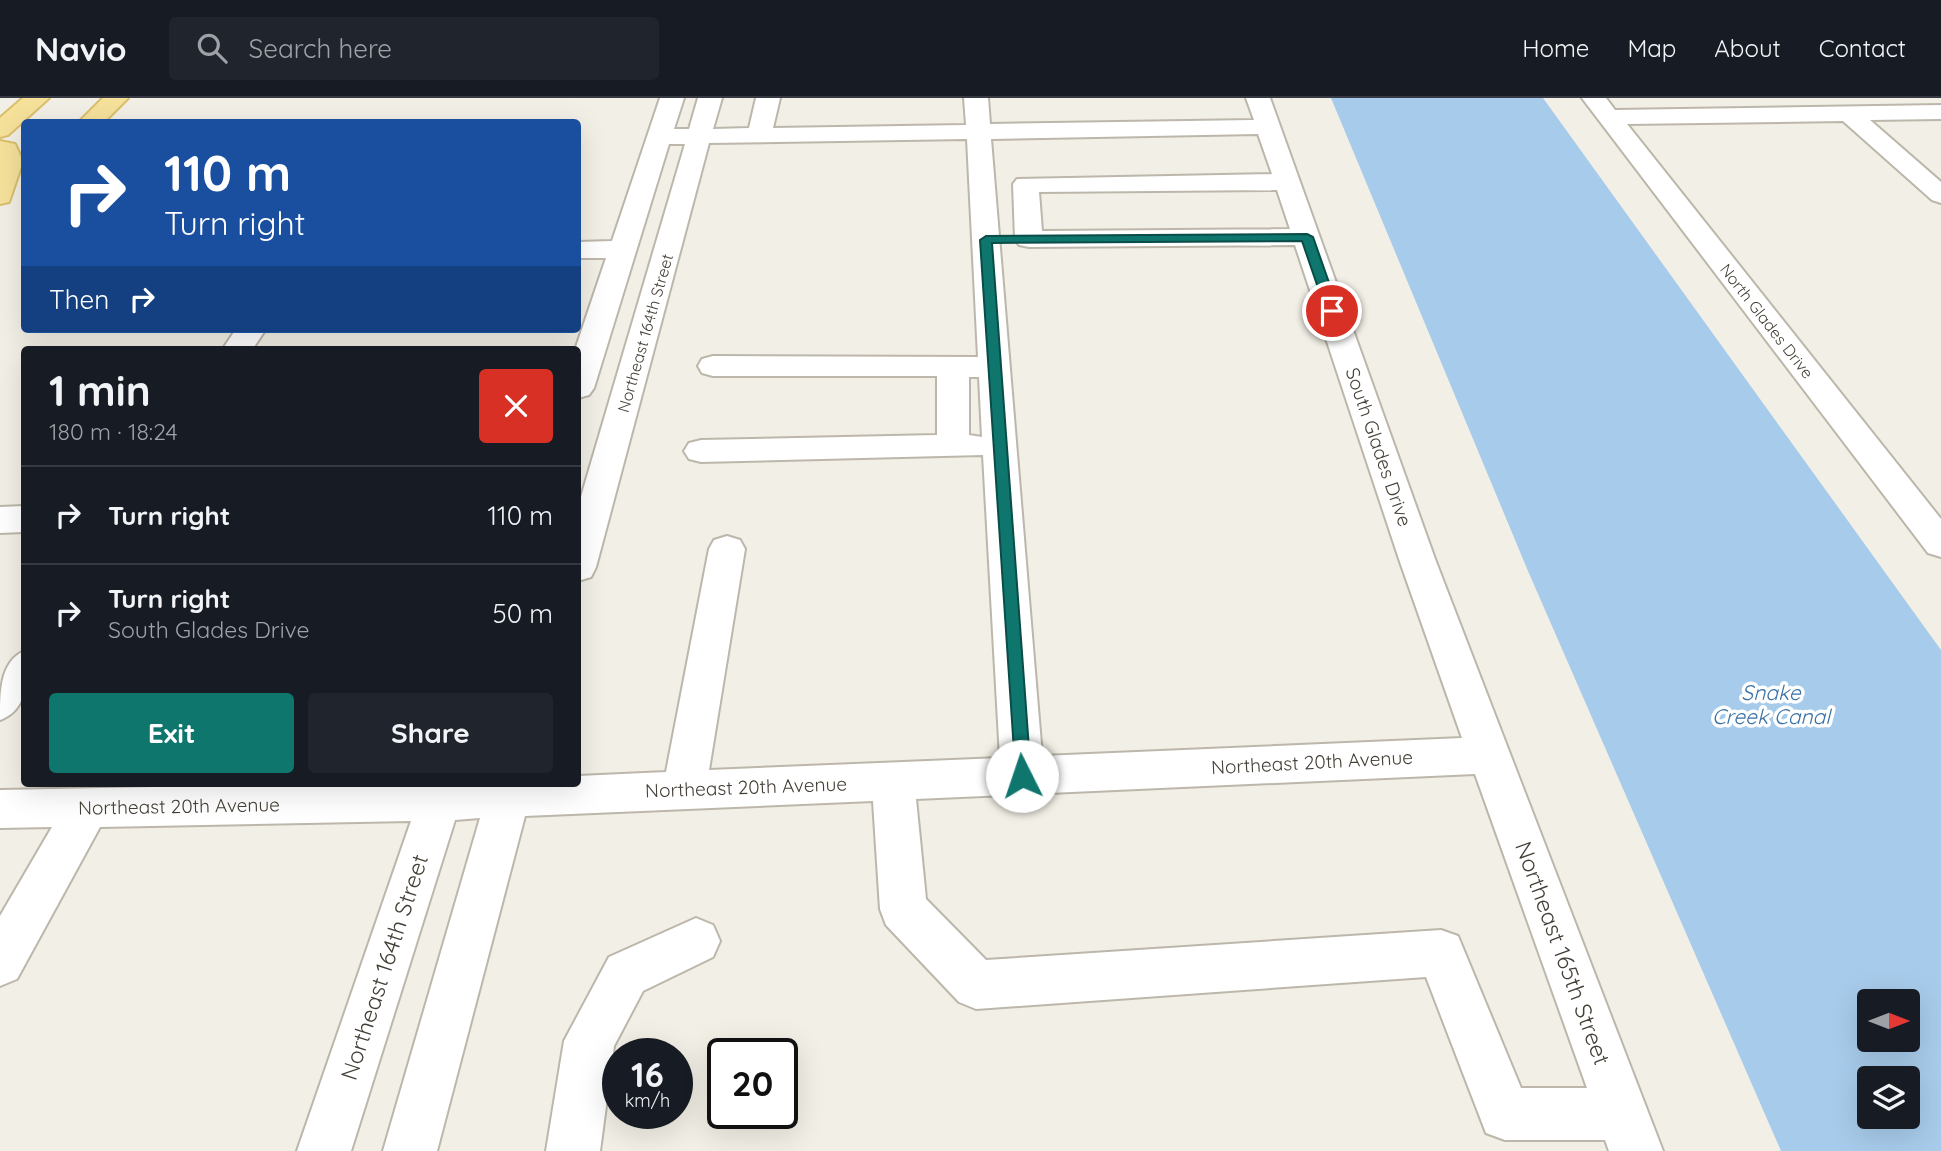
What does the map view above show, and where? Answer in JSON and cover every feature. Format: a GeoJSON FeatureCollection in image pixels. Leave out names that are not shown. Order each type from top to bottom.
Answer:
{"type":"FeatureCollection","features":[{"type":"Feature","properties":{"kind":"main road"},"geometry":{"type":"LineString","coordinates":[[0,130],[37,98]]}},
{"type":"Feature","properties":{"kind":"main road"},"geometry":{"type":"LineString","coordinates":[[94,119],[116,98]]}},
{"type":"Feature","properties":{"kind":"main road"},"geometry":{"type":"LineString","coordinates":[[0,148],[6,149],[11,161],[0,196]]}},
{"type":"Feature","properties":{"kind":"main road"},"geometry":{"type":"LineString","coordinates":[[0,210],[21,189]]}},
{"type":"Feature","properties":{"kind":"street"},"geometry":{"type":"LineString","coordinates":[[581,369],[592,299],[622,249],[671,98]]}},
{"type":"Feature","properties":{"kind":"street","name":"Northeast 164th Street"},"geometry":{"type":"LineString","coordinates":[[581,556],[710,98]]}},
{"type":"Feature","properties":{"kind":"street"},"geometry":{"type":"LineString","coordinates":[[759,135],[768,98]]}},
{"type":"Feature","properties":{"kind":"street"},"geometry":{"type":"LineString","coordinates":[[976,98],[1022,776]]}},
{"type":"Feature","properties":{"kind":"street","name":"South Glades Drive"},"geometry":{"type":"LineString","coordinates":[[1258,98],[1413,546],[1491,755]]}},
{"type":"Feature","properties":{"kind":"street"},"geometry":{"type":"LineString","coordinates":[[1601,107],[1848,113],[1941,112]]}},
{"type":"Feature","properties":{"kind":"street","name":"North Glades Drive"},"geometry":{"type":"LineString","coordinates":[[1601,107],[1941,544]]}},
{"type":"Feature","properties":{"kind":"street"},"geometry":{"type":"LineString","coordinates":[[1848,113],[1941,195]]}},
{"type":"Feature","properties":{"kind":"street"},"geometry":{"type":"LineString","coordinates":[[659,137],[978,133],[1043,120],[1131,119],[1269,127]]}},
{"type":"Feature","properties":{"kind":"street"},"geometry":{"type":"LineString","coordinates":[[982,186],[1287,182]]}},
{"type":"Feature","properties":{"kind":"street"},"geometry":{"type":"LineString","coordinates":[[1026,184],[1029,239]]}},
{"type":"Feature","properties":{"kind":"street"},"geometry":{"type":"LineString","coordinates":[[986,240],[1307,237]]}},
{"type":"Feature","properties":{"kind":"street"},"geometry":{"type":"LineString","coordinates":[[581,250],[622,249]]}},
{"type":"Feature","properties":{"kind":"street"},"geometry":{"type":"LineString","coordinates":[[713,366],[994,367]]}},
{"type":"Feature","properties":{"kind":"street"},"geometry":{"type":"LineString","coordinates":[[953,367],[953,446]]}},
{"type":"Feature","properties":{"kind":"street"},"geometry":{"type":"LineString","coordinates":[[701,451],[999,446]]}},
{"type":"Feature","properties":{"kind":"street"},"geometry":{"type":"LineString","coordinates":[[0,520],[21,519]]}},
{"type":"Feature","properties":{"kind":"street"},"geometry":{"type":"LineString","coordinates":[[684,790],[727,549]]}},
{"type":"Feature","properties":{"kind":"street"},"geometry":{"type":"LineString","coordinates":[[0,703],[21,672]]}},
{"type":"Feature","properties":{"kind":"street","name":"Northeast 20th Avenue"},"geometry":{"type":"LineString","coordinates":[[0,809],[87,808],[442,792],[684,790],[1491,755]]}},
{"type":"Feature","properties":{"kind":"street","name":"Northeast 165th Street"},"geometry":{"type":"LineString","coordinates":[[1491,755],[1629,1132]]}},
{"type":"Feature","properties":{"kind":"street"},"geometry":{"type":"LineString","coordinates":[[893,781],[903,909],[976,985],[1441,953],[1505,1114],[1629,1132]]}},
{"type":"Feature","properties":{"kind":"street"},"geometry":{"type":"LineString","coordinates":[[410,1151],[510,791]]}},
{"type":"Feature","properties":{"kind":"street","name":"Northeast 164th Street"},"geometry":{"type":"LineString","coordinates":[[324,1151],[442,792]]}},
{"type":"Feature","properties":{"kind":"street"},"geometry":{"type":"LineString","coordinates":[[0,962],[87,808]]}},
{"type":"Feature","properties":{"kind":"street"},"geometry":{"type":"LineString","coordinates":[[573,1151],[589,1041],[626,974],[696,941]]}},
{"type":"Feature","properties":{"kind":"water","name":"Snake Creek Canal"},"geometry":{"type":"Polygon","coordinates":[[[1331,98],[1543,98],[1941,650],[1941,1151],[1781,1151],[1528,571],[1331,98]]]}},
{"type":"Feature","properties":{"kind":"route"},"geometry":{"type":"LineString","coordinates":[[1022,776],[986,240],[1307,237],[1332,311]]}}]}
